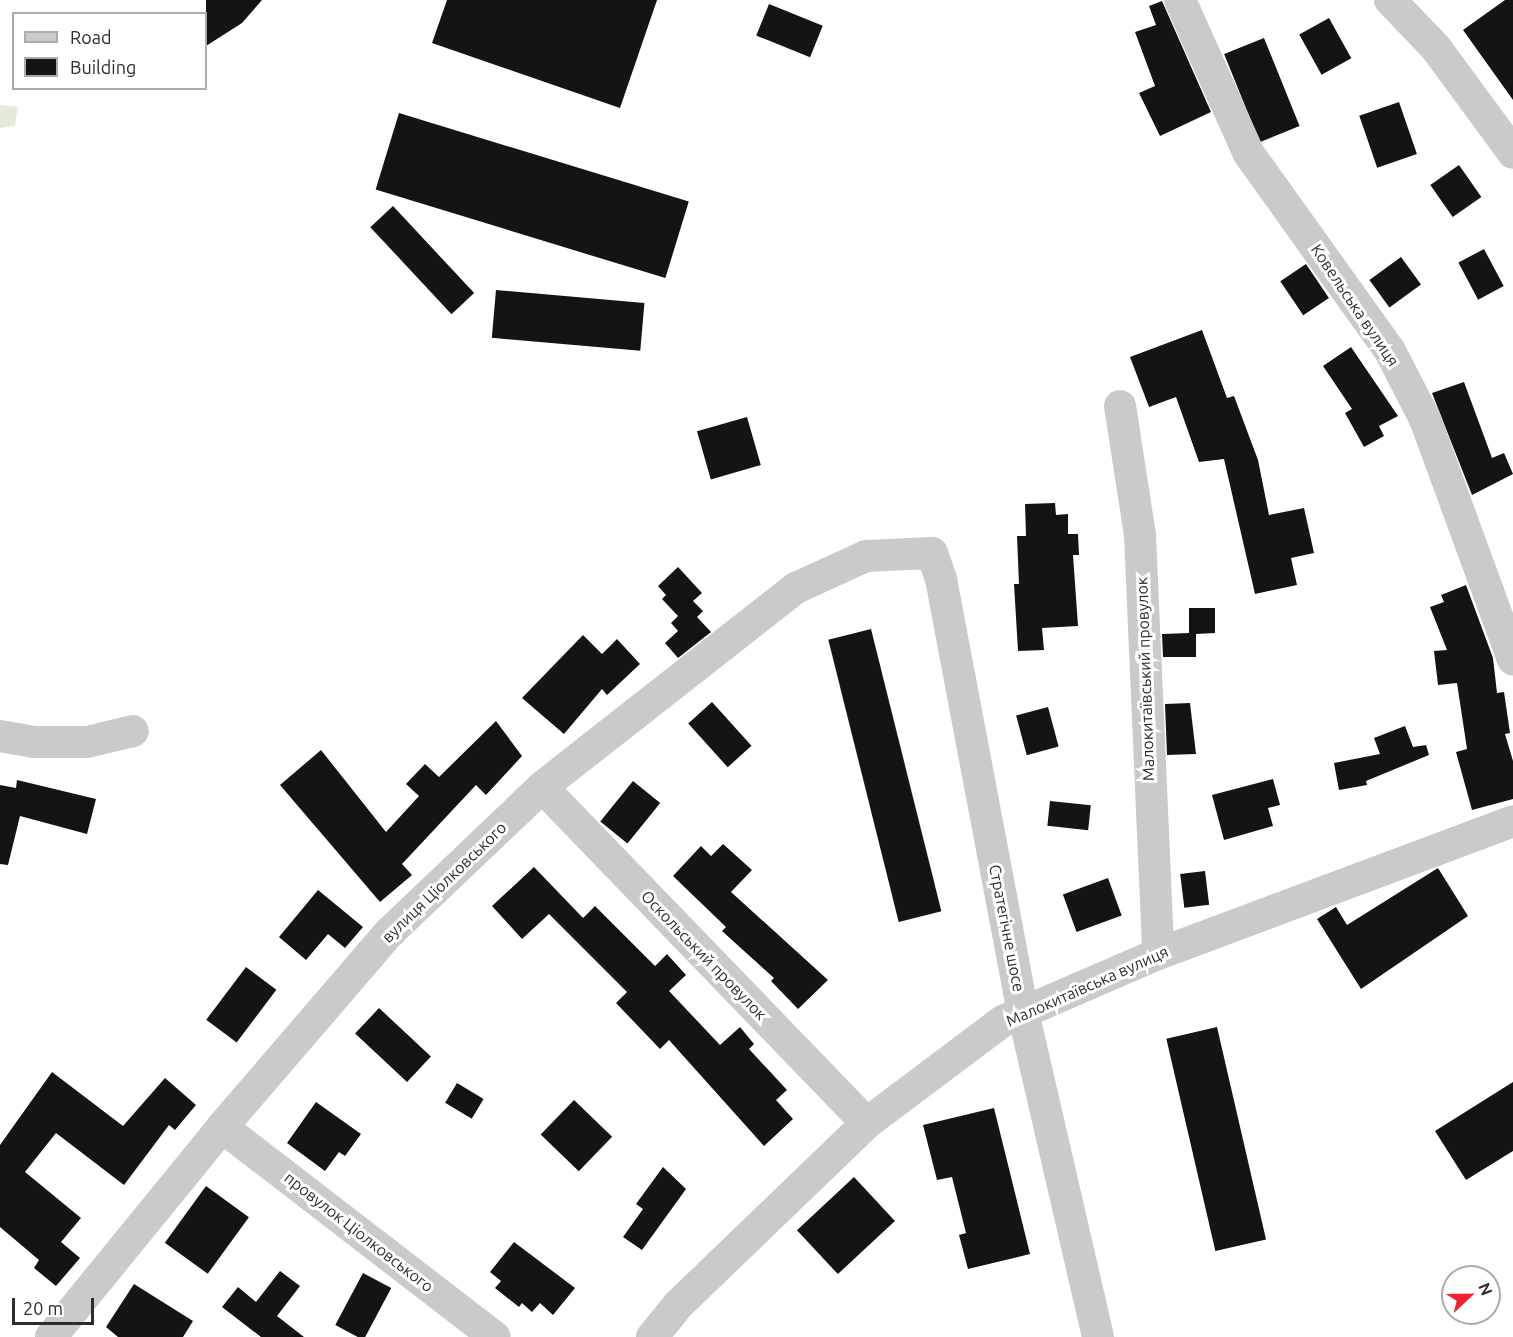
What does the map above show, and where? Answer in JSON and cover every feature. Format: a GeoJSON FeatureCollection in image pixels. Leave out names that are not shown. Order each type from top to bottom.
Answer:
{"type":"FeatureCollection","features":[{"type":"Feature","properties":{"kind":"street","name":"Ковельська вулиця"},"geometry":{"type":"LineString","coordinates":[[1180,0],[1249,154],[1390,351],[1425,418],[1513,659]]}},
{"type":"Feature","properties":{"kind":"street"},"geometry":{"type":"LineString","coordinates":[[1390,0],[1436,48],[1513,153]]}},
{"type":"Feature","properties":{"kind":"street","name":"Малокитаївський провулок"},"geometry":{"type":"LineString","coordinates":[[1120,406],[1140,535],[1158,954]]}},
{"type":"Feature","properties":{"kind":"street","name":"вулиця Ціолковського"},"geometry":{"type":"LineString","coordinates":[[51,1337],[222,1126],[390,932],[542,787],[796,588],[866,556],[932,553]]}},
{"type":"Feature","properties":{"kind":"street","name":"Стратегічне шосе"},"geometry":{"type":"LineString","coordinates":[[932,553],[941,579],[1023,1012],[1098,1337]]}},
{"type":"Feature","properties":{"kind":"street"},"geometry":{"type":"LineString","coordinates":[[0,736],[34,742],[87,742],[134,731]]}},
{"type":"Feature","properties":{"kind":"street","name":"Оскольський провулок"},"geometry":{"type":"LineString","coordinates":[[542,787],[867,1123]]}},
{"type":"Feature","properties":{"kind":"street","name":"Малокитаївська вулиця"},"geometry":{"type":"LineString","coordinates":[[652,1337],[680,1304],[867,1123],[980,1037],[1023,1012],[1158,954],[1513,821]]}},
{"type":"Feature","properties":{"kind":"street","name":"провулок Ціолковського"},"geometry":{"type":"LineString","coordinates":[[222,1126],[495,1337]]}},
{"type":"Feature","properties":{"kind":"green space"},"geometry":{"type":"Polygon","coordinates":[[[0,105],[18,107],[15,126],[0,128],[0,105]]]}},
{"type":"Feature","properties":{"kind":"building"},"geometry":{"type":"Polygon","coordinates":[[[206,0],[262,0],[242,23],[207,45],[206,0]]]}},
{"type":"Feature","properties":{"kind":"building"},"geometry":{"type":"Polygon","coordinates":[[[447,0],[657,0],[620,108],[432,43],[447,0]]]}},
{"type":"Feature","properties":{"kind":"building"},"geometry":{"type":"Polygon","coordinates":[[[1505,0],[1513,0],[1513,100],[1463,30],[1505,0]]]}},
{"type":"Feature","properties":{"kind":"building"},"geometry":{"type":"Polygon","coordinates":[[[1162,1],[1211,112],[1160,136],[1139,93],[1155,86],[1135,32],[1156,25],[1149,6],[1162,1]]]}},
{"type":"Feature","properties":{"kind":"building"},"geometry":{"type":"Polygon","coordinates":[[[769,4],[823,26],[810,57],[756,36],[769,4]]]}},
{"type":"Feature","properties":{"kind":"building"},"geometry":{"type":"Polygon","coordinates":[[[1329,18],[1351,58],[1322,75],[1299,34],[1329,18]]]}},
{"type":"Feature","properties":{"kind":"building"},"geometry":{"type":"Polygon","coordinates":[[[1264,38],[1300,126],[1260,142],[1224,54],[1264,38]]]}},
{"type":"Feature","properties":{"kind":"building"},"geometry":{"type":"Polygon","coordinates":[[[1399,102],[1417,154],[1377,168],[1359,116],[1399,102]]]}},
{"type":"Feature","properties":{"kind":"building"},"geometry":{"type":"Polygon","coordinates":[[[399,113],[689,202],[665,278],[376,190],[399,113]]]}},
{"type":"Feature","properties":{"kind":"building"},"geometry":{"type":"Polygon","coordinates":[[[1459,165],[1481,197],[1453,217],[1430,185],[1459,165]]]}},
{"type":"Feature","properties":{"kind":"building"},"geometry":{"type":"Polygon","coordinates":[[[393,206],[474,293],[451,314],[370,227],[393,206]]]}},
{"type":"Feature","properties":{"kind":"building"},"geometry":{"type":"Polygon","coordinates":[[[1484,249],[1504,286],[1478,300],[1458,263],[1484,249]]]}},
{"type":"Feature","properties":{"kind":"building"},"geometry":{"type":"Polygon","coordinates":[[[1401,257],[1421,285],[1389,307],[1369,280],[1401,257]]]}},
{"type":"Feature","properties":{"kind":"building"},"geometry":{"type":"Polygon","coordinates":[[[1306,264],[1329,298],[1303,315],[1280,281],[1306,264]]]}},
{"type":"Feature","properties":{"kind":"building"},"geometry":{"type":"Polygon","coordinates":[[[496,290],[644,303],[640,351],[492,338],[496,290]]]}},
{"type":"Feature","properties":{"kind":"building"},"geometry":{"type":"Polygon","coordinates":[[[1202,330],[1227,398],[1234,396],[1258,460],[1269,515],[1304,508],[1314,553],[1291,558],[1297,585],[1255,594],[1224,459],[1199,462],[1176,397],[1149,407],[1130,357],[1202,330]]]}},
{"type":"Feature","properties":{"kind":"building"},"geometry":{"type":"Polygon","coordinates":[[[1351,347],[1398,416],[1379,426],[1384,436],[1364,447],[1345,413],[1352,409],[1323,366],[1351,347]]]}},
{"type":"Feature","properties":{"kind":"building"},"geometry":{"type":"Polygon","coordinates":[[[1464,382],[1492,458],[1504,453],[1513,474],[1472,495],[1432,393],[1464,382]]]}},
{"type":"Feature","properties":{"kind":"building"},"geometry":{"type":"Polygon","coordinates":[[[747,417],[761,465],[711,479],[697,431],[747,417]]]}},
{"type":"Feature","properties":{"kind":"building"},"geometry":{"type":"Polygon","coordinates":[[[1055,503],[1056,515],[1068,514],[1068,534],[1078,534],[1079,555],[1073,555],[1078,626],[1042,628],[1044,650],[1018,651],[1014,584],[1019,584],[1017,536],[1026,536],[1025,504],[1055,503]]]}},
{"type":"Feature","properties":{"kind":"building"},"geometry":{"type":"Polygon","coordinates":[[[678,567],[702,593],[693,601],[703,611],[697,617],[711,632],[678,658],[665,643],[678,631],[671,623],[678,616],[662,599],[666,595],[658,586],[678,567]]]}},
{"type":"Feature","properties":{"kind":"building"},"geometry":{"type":"Polygon","coordinates":[[[1466,585],[1493,658],[1497,693],[1504,692],[1510,733],[1505,734],[1513,761],[1513,799],[1472,810],[1456,752],[1467,749],[1457,683],[1438,685],[1434,651],[1447,650],[1430,607],[1444,602],[1441,595],[1466,585]]]}},
{"type":"Feature","properties":{"kind":"building"},"geometry":{"type":"Polygon","coordinates":[[[1189,608],[1215,608],[1215,633],[1196,634],[1196,657],[1163,657],[1162,634],[1189,633],[1189,608]]]}},
{"type":"Feature","properties":{"kind":"building"},"geometry":{"type":"Polygon","coordinates":[[[871,629],[941,911],[899,922],[828,640],[871,629]]]}},
{"type":"Feature","properties":{"kind":"building"},"geometry":{"type":"Polygon","coordinates":[[[583,635],[602,654],[617,639],[640,664],[607,695],[602,689],[564,734],[522,698],[583,635]]]}},
{"type":"Feature","properties":{"kind":"building"},"geometry":{"type":"Polygon","coordinates":[[[712,702],[751,746],[728,767],[688,723],[712,702]]]}},
{"type":"Feature","properties":{"kind":"building"},"geometry":{"type":"Polygon","coordinates":[[[1190,703],[1196,754],[1167,755],[1165,704],[1190,703]]]}},
{"type":"Feature","properties":{"kind":"building"},"geometry":{"type":"Polygon","coordinates":[[[1048,707],[1059,747],[1027,755],[1016,716],[1048,707]]]}},
{"type":"Feature","properties":{"kind":"building"},"geometry":{"type":"Polygon","coordinates":[[[496,721],[522,756],[486,795],[476,785],[402,864],[412,875],[380,902],[280,785],[321,750],[386,832],[419,796],[406,784],[425,764],[439,777],[496,721]]]}},
{"type":"Feature","properties":{"kind":"building"},"geometry":{"type":"Polygon","coordinates":[[[1405,726],[1413,747],[1426,745],[1429,755],[1366,781],[1367,785],[1339,790],[1334,763],[1380,754],[1374,738],[1405,726]]]}},
{"type":"Feature","properties":{"kind":"building"},"geometry":{"type":"Polygon","coordinates":[[[1273,779],[1280,805],[1268,808],[1273,826],[1224,840],[1212,795],[1273,779]]]}},
{"type":"Feature","properties":{"kind":"building"},"geometry":{"type":"Polygon","coordinates":[[[17,780],[96,799],[87,834],[20,816],[8,865],[0,864],[0,785],[16,788],[17,780]]]}},
{"type":"Feature","properties":{"kind":"building"},"geometry":{"type":"Polygon","coordinates":[[[633,781],[660,803],[627,843],[600,821],[633,781]]]}},
{"type":"Feature","properties":{"kind":"building"},"geometry":{"type":"Polygon","coordinates":[[[1050,801],[1091,805],[1088,830],[1047,826],[1050,801]]]}},
{"type":"Feature","properties":{"kind":"building"},"geometry":{"type":"Polygon","coordinates":[[[723,844],[752,870],[731,892],[828,980],[798,1009],[771,981],[774,978],[722,931],[726,927],[673,876],[701,846],[711,856],[723,844]]]}},
{"type":"Feature","properties":{"kind":"building"},"geometry":{"type":"Polygon","coordinates":[[[534,867],[583,918],[595,906],[655,966],[667,954],[686,975],[669,991],[720,1045],[740,1027],[754,1044],[749,1049],[787,1090],[776,1100],[793,1119],[764,1146],[669,1040],[660,1049],[616,1003],[627,992],[549,914],[522,939],[492,906],[534,867]]]}},
{"type":"Feature","properties":{"kind":"building"},"geometry":{"type":"Polygon","coordinates":[[[1438,868],[1468,916],[1361,989],[1317,919],[1336,907],[1347,925],[1438,868]]]}},
{"type":"Feature","properties":{"kind":"building"},"geometry":{"type":"Polygon","coordinates":[[[1205,871],[1209,905],[1184,908],[1180,874],[1205,871]]]}},
{"type":"Feature","properties":{"kind":"building"},"geometry":{"type":"Polygon","coordinates":[[[1108,878],[1122,916],[1077,932],[1063,894],[1108,878]]]}},
{"type":"Feature","properties":{"kind":"building"},"geometry":{"type":"Polygon","coordinates":[[[318,890],[363,927],[345,948],[328,934],[306,960],[279,937],[318,890]]]}},
{"type":"Feature","properties":{"kind":"building"},"geometry":{"type":"Polygon","coordinates":[[[246,967],[276,990],[237,1043],[206,1020],[246,967]]]}},
{"type":"Feature","properties":{"kind":"building"},"geometry":{"type":"Polygon","coordinates":[[[379,1008],[431,1056],[407,1082],[355,1034],[379,1008]]]}},
{"type":"Feature","properties":{"kind":"building"},"geometry":{"type":"Polygon","coordinates":[[[1217,1027],[1266,1239],[1215,1251],[1166,1039],[1217,1027]]]}},
{"type":"Feature","properties":{"kind":"building"},"geometry":{"type":"Polygon","coordinates":[[[52,1072],[123,1126],[165,1078],[196,1105],[175,1130],[169,1125],[124,1185],[56,1133],[25,1172],[81,1218],[61,1242],[80,1258],[56,1286],[34,1268],[39,1260],[0,1227],[0,1145],[52,1072]]]}},
{"type":"Feature","properties":{"kind":"building"},"geometry":{"type":"Polygon","coordinates":[[[1513,1082],[1513,1151],[1466,1180],[1435,1131],[1513,1082]]]}},
{"type":"Feature","properties":{"kind":"building"},"geometry":{"type":"Polygon","coordinates":[[[457,1083],[484,1099],[472,1119],[445,1103],[457,1083]]]}},
{"type":"Feature","properties":{"kind":"building"},"geometry":{"type":"Polygon","coordinates":[[[574,1100],[612,1137],[579,1171],[541,1135],[574,1100]]]}},
{"type":"Feature","properties":{"kind":"building"},"geometry":{"type":"Polygon","coordinates":[[[316,1102],[361,1134],[345,1156],[339,1152],[325,1171],[287,1143],[316,1102]]]}},
{"type":"Feature","properties":{"kind":"building"},"geometry":{"type":"Polygon","coordinates":[[[994,1108],[1030,1254],[968,1269],[959,1235],[966,1233],[952,1177],[937,1180],[923,1125],[994,1108]]]}},
{"type":"Feature","properties":{"kind":"building"},"geometry":{"type":"Polygon","coordinates":[[[663,1167],[686,1189],[642,1250],[623,1237],[643,1209],[636,1204],[663,1167]]]}},
{"type":"Feature","properties":{"kind":"building"},"geometry":{"type":"Polygon","coordinates":[[[854,1177],[895,1221],[838,1274],[797,1230],[854,1177]]]}},
{"type":"Feature","properties":{"kind":"building"},"geometry":{"type":"Polygon","coordinates":[[[206,1186],[249,1217],[208,1274],[165,1243],[206,1186]]]}},
{"type":"Feature","properties":{"kind":"building"},"geometry":{"type":"Polygon","coordinates":[[[514,1242],[575,1288],[553,1315],[540,1303],[532,1312],[522,1303],[519,1307],[495,1288],[501,1281],[490,1272],[514,1242]]]}},
{"type":"Feature","properties":{"kind":"building"},"geometry":{"type":"Polygon","coordinates":[[[280,1271],[300,1286],[277,1316],[304,1337],[261,1337],[222,1307],[238,1287],[256,1302],[280,1271]]]}},
{"type":"Feature","properties":{"kind":"building"},"geometry":{"type":"Polygon","coordinates":[[[363,1273],[391,1288],[365,1337],[358,1337],[335,1325],[363,1273]]]}},
{"type":"Feature","properties":{"kind":"building"},"geometry":{"type":"Polygon","coordinates":[[[134,1284],[193,1321],[183,1337],[118,1337],[106,1327],[134,1284]]]}}]}
